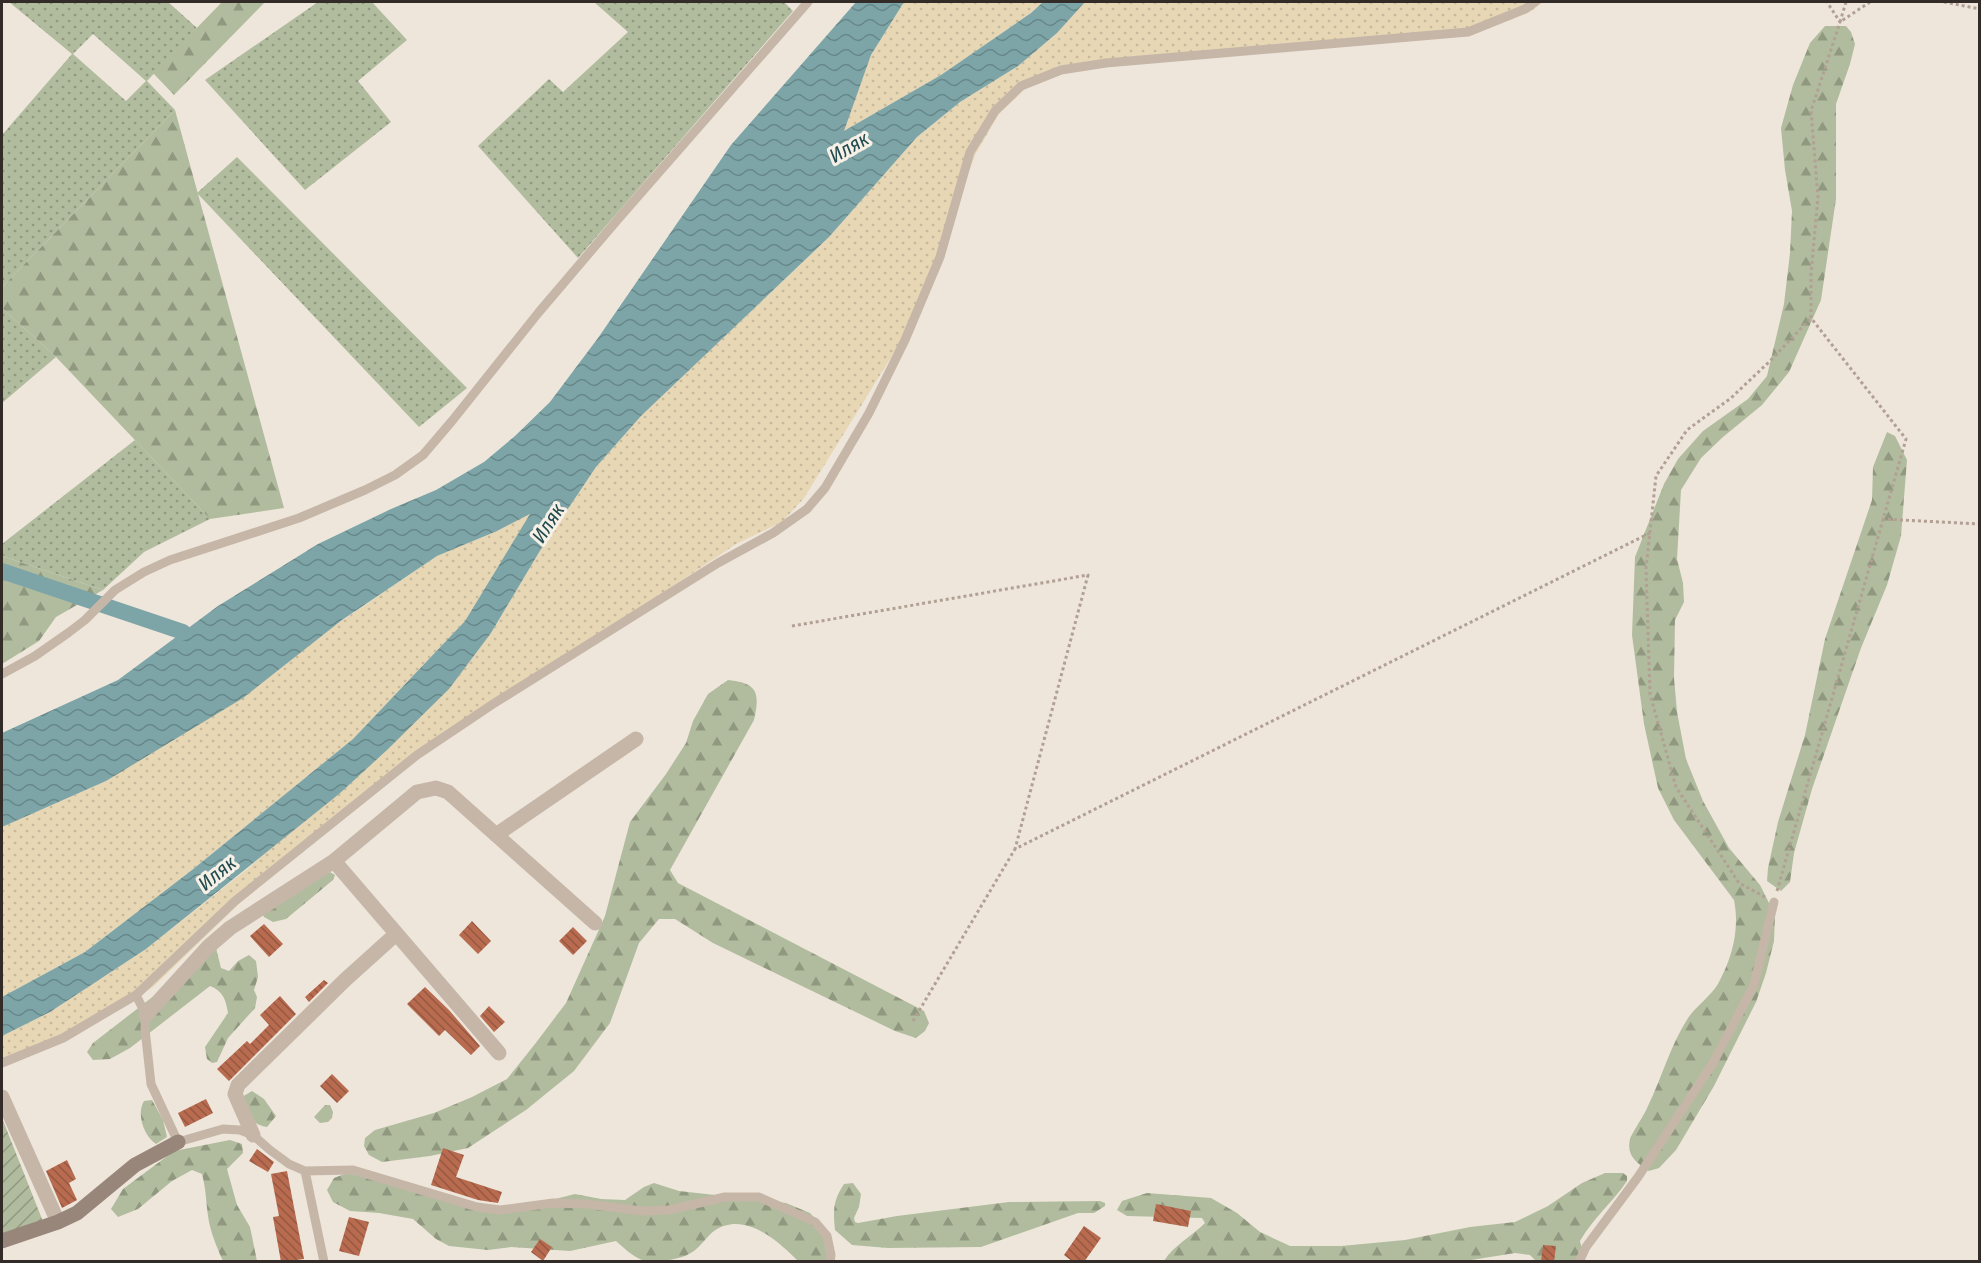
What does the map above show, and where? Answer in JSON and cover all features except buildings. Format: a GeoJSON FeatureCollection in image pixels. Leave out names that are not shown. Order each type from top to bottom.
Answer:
{"type":"FeatureCollection","features":[{"type":"Feature","properties":{"kind":"street"},"geometry":{"type":"LineString","coordinates":[[496,835],[636,739]]}},
{"type":"Feature","properties":{"kind":"street"},"geometry":{"type":"LineString","coordinates":[[146,1015],[208,947],[230,928],[334,861],[417,792],[428,789],[436,788],[448,792],[595,923]]}},
{"type":"Feature","properties":{"kind":"street"},"geometry":{"type":"LineString","coordinates":[[334,861],[499,1053]]}},
{"type":"Feature","properties":{"kind":"street"},"geometry":{"type":"LineString","coordinates":[[253,1135],[235,1094],[238,1085],[345,980],[396,934]]}},
{"type":"Feature","properties":{"kind":"street"},"geometry":{"type":"LineString","coordinates":[[2,1097],[58,1222]]}},
{"type":"Feature","properties":{"kind":"street"},"geometry":{"type":"LineString","coordinates":[[2,1241],[77,1213],[135,1165],[178,1143]]}},
{"type":"Feature","properties":{"kind":"lane"},"geometry":{"type":"LineString","coordinates":[[2,674],[35,656],[86,620],[116,590],[144,572],[170,560],[299,518],[395,475],[423,455],[612,227],[808,2]]}},
{"type":"Feature","properties":{"kind":"lane"},"geometry":{"type":"LineString","coordinates":[[2,1063],[63,1038],[136,995],[235,901],[417,755],[493,704],[718,563],[773,533],[807,509],[825,488],[869,413],[904,340],[940,257],[970,153],[995,111],[1021,86],[1060,70],[1106,63],[1468,32],[1525,9],[1535,2]]}},
{"type":"Feature","properties":{"kind":"lane"},"geometry":{"type":"LineString","coordinates":[[1579,1262],[1586,1247],[1638,1177],[1713,1063],[1754,985],[1774,902]]}},
{"type":"Feature","properties":{"kind":"lane"},"geometry":{"type":"LineString","coordinates":[[136,995],[146,1015],[145,1029],[151,1084],[178,1143],[223,1129],[240,1130],[253,1135],[289,1164],[305,1171],[353,1170],[477,1207],[501,1210],[553,1203],[587,1204],[642,1212],[669,1209],[725,1197],[759,1197],[815,1222],[827,1236],[830,1262]]}},
{"type":"Feature","properties":{"kind":"lane"},"geometry":{"type":"LineString","coordinates":[[305,1171],[324,1262]]}},
{"type":"Feature","properties":{"kind":"path"},"geometry":{"type":"LineString","coordinates":[[1827,2],[1840,22]]}},
{"type":"Feature","properties":{"kind":"path"},"geometry":{"type":"LineString","coordinates":[[1811,318],[1731,398],[1687,430],[1656,476],[1646,568],[1650,694],[1676,788],[1739,883],[1774,902],[1906,439],[1811,318],[1811,274],[1818,198],[1811,111],[1846,2]]}},
{"type":"Feature","properties":{"kind":"path"},"geometry":{"type":"LineString","coordinates":[[1840,22],[1870,2]]}},
{"type":"Feature","properties":{"kind":"path"},"geometry":{"type":"LineString","coordinates":[[1944,2],[1980,9]]}},
{"type":"Feature","properties":{"kind":"path"},"geometry":{"type":"LineString","coordinates":[[1882,519],[1980,524]]}},
{"type":"Feature","properties":{"kind":"path"},"geometry":{"type":"LineString","coordinates":[[1015,849],[1650,533]]}},
{"type":"Feature","properties":{"kind":"path"},"geometry":{"type":"LineString","coordinates":[[792,626],[1088,575],[1015,849],[913,1021]]}},
{"type":"Feature","properties":{"kind":"green space"},"geometry":{"type":"Polygon","coordinates":[[[9,2],[168,2],[197,28],[147,81],[175,110],[2,287],[2,135],[72,54],[9,2]],[[93,34],[73,54],[126,101],[146,81],[93,34]]]}},
{"type":"Feature","properties":{"kind":"green space"},"geometry":{"type":"Polygon","coordinates":[[[222,2],[265,2],[174,95],[153,73],[222,2]]]}},
{"type":"Feature","properties":{"kind":"green space"},"geometry":{"type":"Polygon","coordinates":[[[318,2],[372,2],[407,40],[358,81],[391,122],[305,190],[205,80],[318,2]]]}},
{"type":"Feature","properties":{"kind":"green space"},"geometry":{"type":"Polygon","coordinates":[[[594,2],[784,2],[793,11],[578,258],[478,146],[549,79],[563,92],[628,32],[594,2]]]}},
{"type":"Feature","properties":{"kind":"green space"},"geometry":{"type":"Polygon","coordinates":[[[1825,26],[1846,26],[1855,44],[1836,104],[1836,199],[1821,300],[1789,372],[1762,405],[1701,458],[1681,490],[1677,559],[1683,583],[1684,602],[1675,620],[1674,678],[1677,712],[1686,759],[1703,801],[1729,848],[1760,885],[1775,915],[1774,941],[1756,1002],[1714,1086],[1676,1150],[1659,1168],[1649,1171],[1631,1154],[1630,1139],[1653,1095],[1682,1029],[1691,1014],[1715,989],[1723,974],[1731,954],[1736,911],[1734,900],[1674,820],[1658,788],[1644,724],[1632,635],[1635,557],[1664,484],[1678,459],[1703,431],[1748,399],[1767,376],[1784,304],[1790,253],[1792,211],[1781,128],[1793,85],[1810,43],[1825,26]]]}},
{"type":"Feature","properties":{"kind":"green space"},"geometry":{"type":"Polygon","coordinates":[[[175,110],[284,508],[210,519],[56,357],[2,308],[2,287],[175,110]]]}},
{"type":"Feature","properties":{"kind":"green space"},"geometry":{"type":"Polygon","coordinates":[[[237,157],[467,388],[419,427],[197,193],[237,157]]]}},
{"type":"Feature","properties":{"kind":"green space"},"geometry":{"type":"Polygon","coordinates":[[[2,308],[56,357],[2,403],[2,308]]]}},
{"type":"Feature","properties":{"kind":"green space"},"geometry":{"type":"Polygon","coordinates":[[[1887,432],[1895,436],[1907,460],[1901,536],[1887,585],[1861,648],[1812,789],[1794,853],[1790,882],[1781,891],[1767,881],[1778,822],[1805,735],[1825,639],[1872,500],[1873,467],[1887,432]]]}},
{"type":"Feature","properties":{"kind":"green space"},"geometry":{"type":"Polygon","coordinates":[[[135,440],[210,519],[144,552],[103,590],[2,556],[2,544],[135,440]]]}},
{"type":"Feature","properties":{"kind":"green space"},"geometry":{"type":"Polygon","coordinates":[[[2,556],[103,590],[56,617],[39,641],[2,664],[2,556]]]}},
{"type":"Feature","properties":{"kind":"green space"},"geometry":{"type":"Polygon","coordinates":[[[728,680],[746,684],[754,691],[757,703],[754,720],[670,870],[678,883],[924,1011],[929,1023],[925,1031],[916,1038],[895,1031],[713,943],[675,919],[659,919],[639,943],[610,1023],[574,1071],[526,1110],[468,1148],[382,1162],[369,1155],[364,1146],[365,1138],[375,1130],[434,1113],[507,1079],[566,1003],[605,916],[630,822],[686,743],[693,721],[708,694],[728,680]]]}},
{"type":"Feature","properties":{"kind":"green space"},"geometry":{"type":"Polygon","coordinates":[[[330,872],[335,875],[333,880],[286,919],[273,922],[264,917],[261,911],[330,872]]]}},
{"type":"Feature","properties":{"kind":"green space"},"geometry":{"type":"Polygon","coordinates":[[[216,948],[221,968],[229,971],[238,961],[249,955],[256,961],[258,977],[254,990],[257,997],[255,1008],[228,1038],[217,1062],[212,1063],[207,1059],[205,1047],[228,1013],[223,996],[210,986],[130,1048],[110,1059],[93,1060],[87,1052],[93,1043],[216,948]]]}},
{"type":"Feature","properties":{"kind":"green space"},"geometry":{"type":"Polygon","coordinates":[[[252,1091],[264,1099],[276,1116],[267,1127],[256,1124],[247,1113],[242,1097],[252,1091]]]}},
{"type":"Feature","properties":{"kind":"green space"},"geometry":{"type":"Polygon","coordinates":[[[152,1100],[163,1120],[167,1137],[156,1144],[148,1136],[141,1118],[144,1101],[152,1100]]]}},
{"type":"Feature","properties":{"kind":"green space"},"geometry":{"type":"Polygon","coordinates":[[[325,1105],[330,1105],[333,1112],[332,1118],[328,1122],[320,1123],[314,1117],[325,1105]]]}},
{"type":"Feature","properties":{"kind":"green space"},"geometry":{"type":"Polygon","coordinates":[[[2,1118],[44,1224],[2,1239],[2,1118]]]}},
{"type":"Feature","properties":{"kind":"green space"},"geometry":{"type":"Polygon","coordinates":[[[230,1140],[242,1144],[243,1153],[227,1169],[237,1205],[250,1227],[257,1261],[223,1261],[210,1228],[202,1174],[192,1170],[172,1181],[138,1209],[118,1217],[111,1209],[123,1189],[174,1151],[230,1140]]]}},
{"type":"Feature","properties":{"kind":"green space"},"geometry":{"type":"Polygon","coordinates":[[[347,1173],[508,1211],[575,1194],[601,1199],[625,1200],[654,1183],[679,1191],[786,1203],[810,1213],[829,1234],[835,1261],[798,1261],[771,1237],[748,1226],[737,1224],[725,1225],[714,1231],[689,1254],[662,1261],[642,1260],[616,1241],[570,1251],[511,1247],[488,1250],[449,1246],[436,1239],[413,1219],[350,1211],[333,1202],[327,1190],[334,1178],[347,1173]]]}},
{"type":"Feature","properties":{"kind":"green space"},"geometry":{"type":"Polygon","coordinates":[[[1605,1173],[1623,1173],[1627,1176],[1627,1181],[1580,1241],[1585,1261],[1536,1261],[1530,1255],[1515,1253],[1459,1262],[1164,1261],[1173,1250],[1205,1223],[1202,1218],[1127,1216],[1117,1210],[1122,1201],[1147,1193],[1211,1198],[1237,1213],[1260,1232],[1290,1246],[1341,1246],[1405,1240],[1470,1227],[1515,1222],[1548,1206],[1582,1183],[1605,1173]]]}},
{"type":"Feature","properties":{"kind":"green space"},"geometry":{"type":"Polygon","coordinates":[[[853,1183],[861,1194],[854,1218],[858,1223],[1009,1202],[1100,1201],[1105,1203],[1105,1206],[1094,1213],[1078,1213],[981,1247],[888,1248],[852,1245],[835,1230],[834,1211],[844,1184],[853,1183]]]}},
{"type":"Feature","properties":{"kind":"sand"},"geometry":{"type":"Polygon","coordinates":[[[904,2],[1043,2],[1031,13],[941,75],[843,132],[871,55],[904,2]]]}},
{"type":"Feature","properties":{"kind":"sand"},"geometry":{"type":"Polygon","coordinates":[[[1085,2],[1543,2],[1530,12],[1472,35],[1111,66],[1065,73],[1025,89],[999,114],[975,155],[916,317],[804,498],[782,522],[736,544],[392,775],[239,904],[153,987],[67,1041],[2,1067],[2,1036],[50,1012],[146,949],[250,867],[491,633],[541,549],[596,467],[641,416],[829,237],[917,137],[960,102],[1018,66],[1057,33],[1085,2]]]}},
{"type":"Feature","properties":{"kind":"sand"},"geometry":{"type":"Polygon","coordinates":[[[531,513],[465,621],[353,739],[192,870],[85,952],[2,997],[2,827],[106,781],[437,556],[497,531],[531,513]]]}},
{"type":"Feature","properties":{"kind":"water","name":"Иляк"},"geometry":{"type":"Polygon","coordinates":[[[856,2],[904,2],[871,55],[844,131],[941,75],[1031,13],[1043,2],[1085,2],[1057,33],[1018,66],[960,102],[917,137],[829,237],[641,416],[596,467],[541,549],[491,633],[449,689],[387,750],[339,794],[146,949],[50,1012],[2,1036],[2,997],[85,952],[192,870],[353,739],[465,621],[530,514],[497,531],[437,556],[342,620],[243,698],[106,781],[2,827],[2,733],[118,680],[218,606],[318,544],[436,490],[484,462],[515,436],[550,402],[598,338],[731,145],[856,2]]]}},
{"type":"Feature","properties":{"kind":"waterway"},"geometry":{"type":"LineString","coordinates":[[2,571],[183,632]]}}]}
